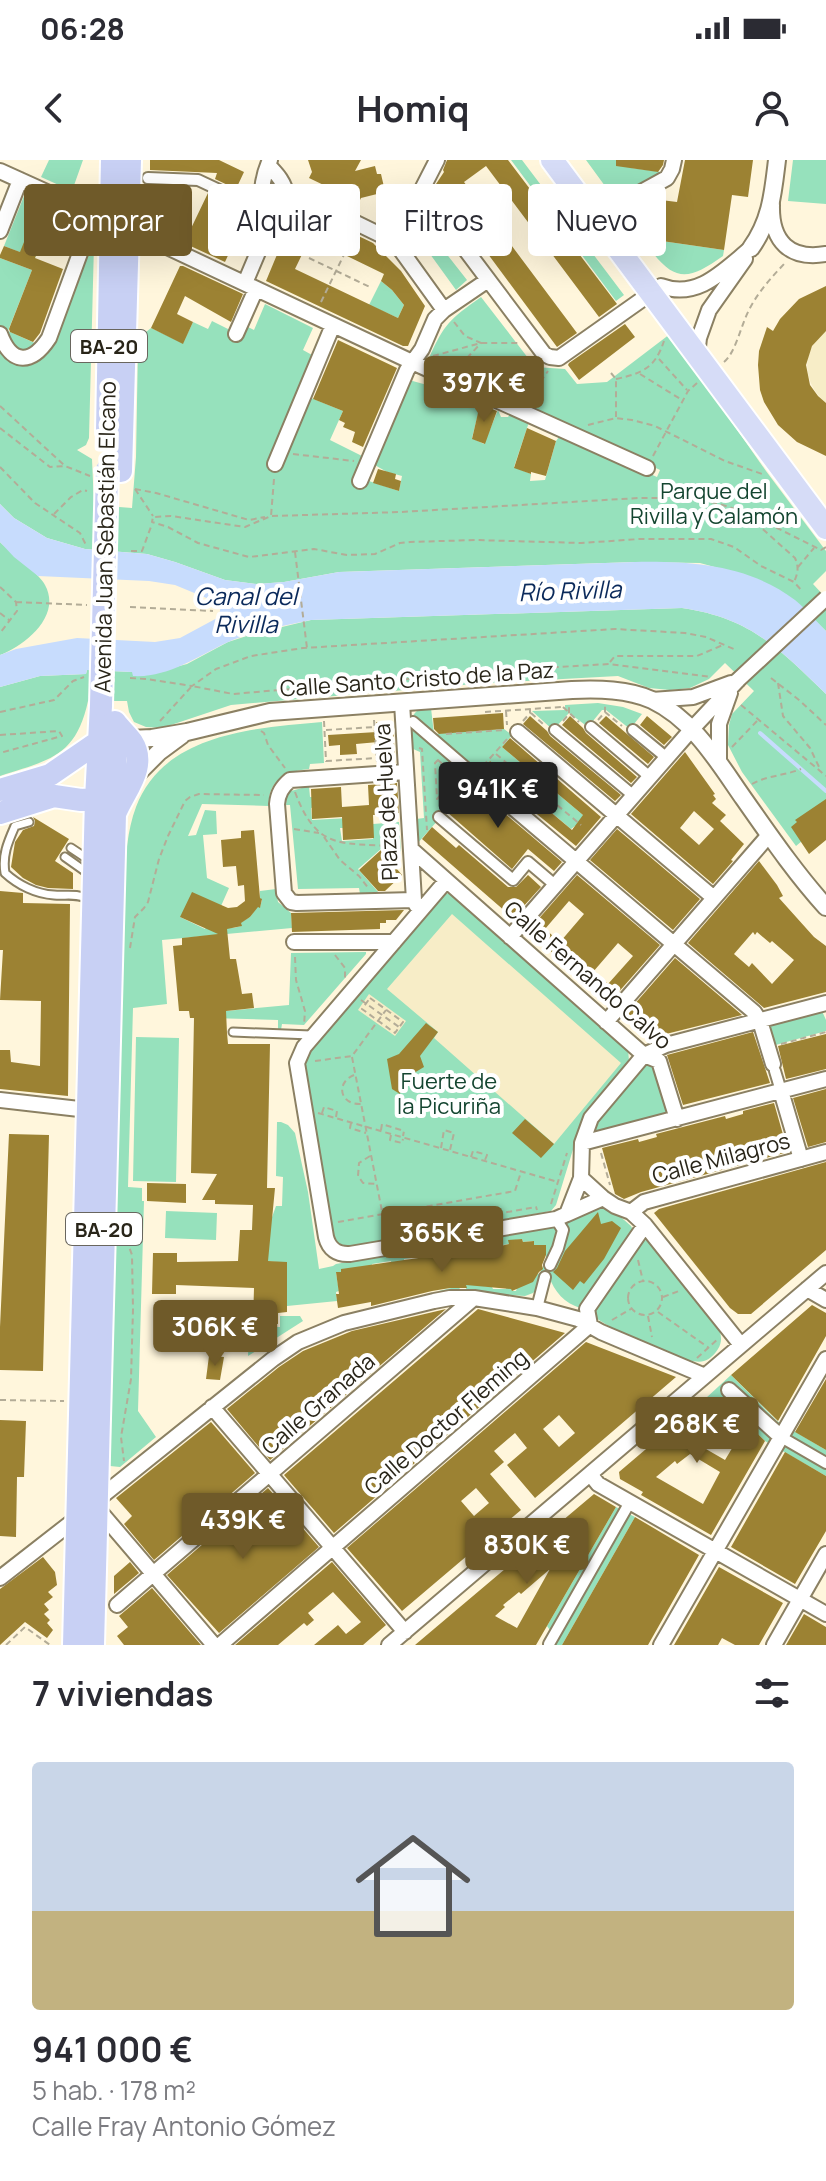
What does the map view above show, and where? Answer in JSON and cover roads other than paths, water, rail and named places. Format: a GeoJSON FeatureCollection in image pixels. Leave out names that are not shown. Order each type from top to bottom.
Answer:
{"type":"FeatureCollection","features":[{"type":"Feature","properties":{"kind":"highway","name":"Avenida Juan Sebastián Elcano"},"geometry":{"type":"LineString","coordinates":[[112,160],[112,184]]}},
{"type":"Feature","properties":{"kind":"highway","name":"Avenida Juan Sebastián Elcano"},"geometry":{"type":"LineString","coordinates":[[123,184],[130,160]]}},
{"type":"Feature","properties":{"kind":"highway","name":"Avenida Juan Sebastián Elcano"},"geometry":{"type":"LineString","coordinates":[[111,256],[108,473],[116,726]]}},
{"type":"Feature","properties":{"kind":"highway"},"geometry":{"type":"LineString","coordinates":[[5,819],[52,785],[90,740],[116,726],[138,757],[135,776],[101,805]]}},
{"type":"Feature","properties":{"kind":"highway","name":"BA-20"},"geometry":{"type":"LineString","coordinates":[[93,1645],[88,1110],[93,904],[101,805],[116,726]]}},
{"type":"Feature","properties":{"kind":"highway"},"geometry":{"type":"LineString","coordinates":[[78,756],[72,781],[101,805]]}},
{"type":"Feature","properties":{"kind":"highway"},"geometry":{"type":"LineString","coordinates":[[0,790],[52,785],[101,805]]}},
{"type":"Feature","properties":{"kind":"highway","name":"BA-20"},"geometry":{"type":"LineString","coordinates":[[74,1645],[91,1509],[101,805]]}},
{"type":"Feature","properties":{"kind":"main road"},"geometry":{"type":"LineString","coordinates":[[552,160],[698,347],[786,474],[820,537]]}},
{"type":"Feature","properties":{"kind":"main road"},"geometry":{"type":"LineString","coordinates":[[572,160],[587,184]]}},
{"type":"Feature","properties":{"kind":"main road"},"geometry":{"type":"LineString","coordinates":[[634,256],[656,290]]}},
{"type":"Feature","properties":{"kind":"main road"},"geometry":{"type":"LineString","coordinates":[[698,347],[826,510]]}},
{"type":"Feature","properties":{"kind":"street"},"geometry":{"type":"LineString","coordinates":[[425,184],[437,160]]}},
{"type":"Feature","properties":{"kind":"street"},"geometry":{"type":"LineString","coordinates":[[656,184],[667,178],[674,160]]}},
{"type":"Feature","properties":{"kind":"street"},"geometry":{"type":"LineString","coordinates":[[698,347],[709,310],[765,227],[777,160]]}},
{"type":"Feature","properties":{"kind":"street"},"geometry":{"type":"LineString","coordinates":[[267,167],[284,184]]}},
{"type":"Feature","properties":{"kind":"street"},"geometry":{"type":"LineString","coordinates":[[0,171],[29,184]]}},
{"type":"Feature","properties":{"kind":"street"},"geometry":{"type":"LineString","coordinates":[[148,178],[198,180],[208,185]]}},
{"type":"Feature","properties":{"kind":"street"},"geometry":{"type":"LineString","coordinates":[[0,231],[20,180]]}},
{"type":"Feature","properties":{"kind":"street"},"geometry":{"type":"LineString","coordinates":[[772,201],[774,229],[781,241],[796,254],[826,254]]}},
{"type":"Feature","properties":{"kind":"street"},"geometry":{"type":"LineString","coordinates":[[470,256],[544,354],[559,358],[656,290],[681,291],[699,287],[751,248]]}},
{"type":"Feature","properties":{"kind":"street"},"geometry":{"type":"LineString","coordinates":[[0,334],[4,346],[12,355],[33,357],[49,338],[93,256]]}},
{"type":"Feature","properties":{"kind":"street"},"geometry":{"type":"LineString","coordinates":[[185,256],[647,468]]}},
{"type":"Feature","properties":{"kind":"street"},"geometry":{"type":"LineString","coordinates":[[236,334],[259,256]]}},
{"type":"Feature","properties":{"kind":"street"},"geometry":{"type":"LineString","coordinates":[[405,256],[444,310]]}},
{"type":"Feature","properties":{"kind":"street"},"geometry":{"type":"LineString","coordinates":[[360,481],[407,370],[422,349],[435,319],[488,280]]}},
{"type":"Feature","properties":{"kind":"street"},"geometry":{"type":"LineString","coordinates":[[277,458],[333,325]]}},
{"type":"Feature","properties":{"kind":"street","name":"Calle Santo Cristo de la Paz"},"geometry":{"type":"LineString","coordinates":[[691,730],[736,681],[826,598]]}},
{"type":"Feature","properties":{"kind":"street","name":"Calle Santo Cristo de la Paz"},"geometry":{"type":"LineString","coordinates":[[116,726],[187,732],[270,712],[593,689],[652,700],[693,697],[736,681]]}},
{"type":"Feature","properties":{"kind":"street","name":"Calle Santo Cristo de la Paz"},"geometry":{"type":"LineString","coordinates":[[736,681],[719,724],[724,758],[742,796],[826,907]]}},
{"type":"Feature","properties":{"kind":"street","name":"Calle Santo Cristo de la Paz"},"geometry":{"type":"LineString","coordinates":[[652,700],[724,758]]}},
{"type":"Feature","properties":{"kind":"street","name":"Plaza de Huelva"},"geometry":{"type":"LineString","coordinates":[[402,703],[416,906]]}},
{"type":"Feature","properties":{"kind":"street"},"geometry":{"type":"LineString","coordinates":[[413,722],[754,1012],[760,1021],[801,1159]]}},
{"type":"Feature","properties":{"kind":"street"},"geometry":{"type":"LineString","coordinates":[[591,727],[650,777]]}},
{"type":"Feature","properties":{"kind":"street"},"geometry":{"type":"LineString","coordinates":[[517,729],[714,898]]}},
{"type":"Feature","properties":{"kind":"street"},"geometry":{"type":"LineString","coordinates":[[555,730],[634,796]]}},
{"type":"Feature","properties":{"kind":"street"},"geometry":{"type":"LineString","coordinates":[[633,730],[667,758]]}},
{"type":"Feature","properties":{"kind":"street"},"geometry":{"type":"LineString","coordinates":[[510,937],[691,730]]}},
{"type":"Feature","properties":{"kind":"street"},"geometry":{"type":"LineString","coordinates":[[135,776],[159,752],[187,732]]}},
{"type":"Feature","properties":{"kind":"street"},"geometry":{"type":"LineString","coordinates":[[406,772],[290,780],[278,796],[278,823],[284,893],[291,902],[370,901],[416,906]]}},
{"type":"Feature","properties":{"kind":"street"},"geometry":{"type":"LineString","coordinates":[[439,817],[513,880],[528,862],[555,885]]}},
{"type":"Feature","properties":{"kind":"street"},"geometry":{"type":"LineString","coordinates":[[606,1022],[769,835]]}},
{"type":"Feature","properties":{"kind":"street","name":"Calle Fernando Calvo"},"geometry":{"type":"LineString","coordinates":[[411,849],[644,1055],[659,1061],[677,1119]]}},
{"type":"Feature","properties":{"kind":"street"},"geometry":{"type":"LineString","coordinates":[[446,881],[416,906],[394,942],[307,1035],[297,1063],[328,1245],[336,1252],[350,1254],[562,1216],[607,1192]]}},
{"type":"Feature","properties":{"kind":"street"},"geometry":{"type":"LineString","coordinates":[[295,942],[394,942]]}},
{"type":"Feature","properties":{"kind":"street"},"geometry":{"type":"LineString","coordinates":[[550,1265],[563,1230],[562,1216],[581,1178],[582,1143],[591,1118],[644,1055],[666,1045],[826,1004]]}},
{"type":"Feature","properties":{"kind":"street"},"geometry":{"type":"LineString","coordinates":[[582,1143],[826,1079]]}},
{"type":"Feature","properties":{"kind":"street"},"geometry":{"type":"LineString","coordinates":[[0,1100],[88,1110]]}},
{"type":"Feature","properties":{"kind":"street","name":"Calle Milagros"},"geometry":{"type":"LineString","coordinates":[[631,1212],[644,1202],[826,1152]]}},
{"type":"Feature","properties":{"kind":"street"},"geometry":{"type":"LineString","coordinates":[[581,1178],[607,1192],[615,1206],[631,1212],[645,1225],[741,1345]]}},
{"type":"Feature","properties":{"kind":"street"},"geometry":{"type":"LineString","coordinates":[[596,1329],[587,1309],[645,1225]]}},
{"type":"Feature","properties":{"kind":"street"},"geometry":{"type":"LineString","coordinates":[[389,1645],[594,1479],[705,1376],[826,1273]]}},
{"type":"Feature","properties":{"kind":"street"},"geometry":{"type":"LineString","coordinates":[[537,1308],[545,1277]]}},
{"type":"Feature","properties":{"kind":"street"},"geometry":{"type":"LineString","coordinates":[[807,1289],[826,1300]]}},
{"type":"Feature","properties":{"kind":"street"},"geometry":{"type":"LineString","coordinates":[[0,1578],[91,1509],[132,1472],[273,1359],[325,1329],[434,1301],[474,1298],[537,1308],[578,1319],[705,1376]]}},
{"type":"Feature","properties":{"kind":"street","name":"Calle Granada"},"geometry":{"type":"LineString","coordinates":[[117,1605],[474,1298]]}},
{"type":"Feature","properties":{"kind":"street","name":"Calle Doctor Fleming"},"geometry":{"type":"LineString","coordinates":[[217,1645],[596,1329]]}},
{"type":"Feature","properties":{"kind":"street"},"geometry":{"type":"LineString","coordinates":[[661,1645],[826,1359]]}},
{"type":"Feature","properties":{"kind":"street"},"geometry":{"type":"LineString","coordinates":[[729,1390],[781,1437],[826,1463]]}},
{"type":"Feature","properties":{"kind":"street"},"geometry":{"type":"LineString","coordinates":[[212,1407],[405,1632]]}},
{"type":"Feature","properties":{"kind":"street"},"geometry":{"type":"LineString","coordinates":[[594,1479],[826,1614]]}},
{"type":"Feature","properties":{"kind":"street"},"geometry":{"type":"LineString","coordinates":[[549,1644],[630,1502]]}},
{"type":"Feature","properties":{"kind":"street"},"geometry":{"type":"LineString","coordinates":[[91,1509],[154,1573],[217,1645]]}},
{"type":"Feature","properties":{"kind":"street"},"geometry":{"type":"LineString","coordinates":[[774,1645],[826,1554]]}},
{"type":"Feature","properties":{"kind":"lane"},"geometry":{"type":"LineString","coordinates":[[5,819],[29,822]]}},
{"type":"Feature","properties":{"kind":"lane"},"geometry":{"type":"LineString","coordinates":[[5,819],[23,830]]}},
{"type":"Feature","properties":{"kind":"lane"},"geometry":{"type":"LineString","coordinates":[[5,819],[5,873],[28,889],[52,895],[80,895],[93,904]]}},
{"type":"Feature","properties":{"kind":"lane"},"geometry":{"type":"LineString","coordinates":[[71,848],[89,859],[94,874]]}},
{"type":"Feature","properties":{"kind":"lane"},"geometry":{"type":"LineString","coordinates":[[65,857],[94,874]]}},
{"type":"Feature","properties":{"kind":"lane"},"geometry":{"type":"LineString","coordinates":[[233,1032],[307,1035]]}},
{"type":"Feature","properties":{"kind":"water","name":"Canal del Rivilla"},"geometry":{"type":"Polygon","coordinates":[[[0,504],[14,518],[47,538],[85,549],[147,554],[225,580],[257,584],[339,572],[635,562],[698,564],[739,572],[777,588],[799,604],[826,631],[826,694],[778,649],[745,627],[727,619],[682,608],[311,620],[236,639],[158,674],[133,676],[132,672],[87,670],[86,674],[40,676],[0,687],[0,655],[16,649],[77,638],[155,642],[180,638],[219,617],[221,604],[175,585],[149,581],[38,576],[0,542],[0,504]]]}},
{"type":"Feature","properties":{"kind":"waterway"},"geometry":{"type":"LineString","coordinates":[[760,733],[826,791]]}},
{"type":"Feature","properties":{"kind":"park label","name":"Parque del Rivilla y Calamón"},"geometry":{"type":"Point","coordinates":[714,504]}},
{"type":"Feature","properties":{"kind":"park label","name":"Fuerte de la Picuriña"},"geometry":{"type":"Point","coordinates":[449,1094]}},
{"type":"Feature","properties":{"kind":"water label","name":"Río Rivilla"},"geometry":{"type":"Point","coordinates":[570,590]}}]}
